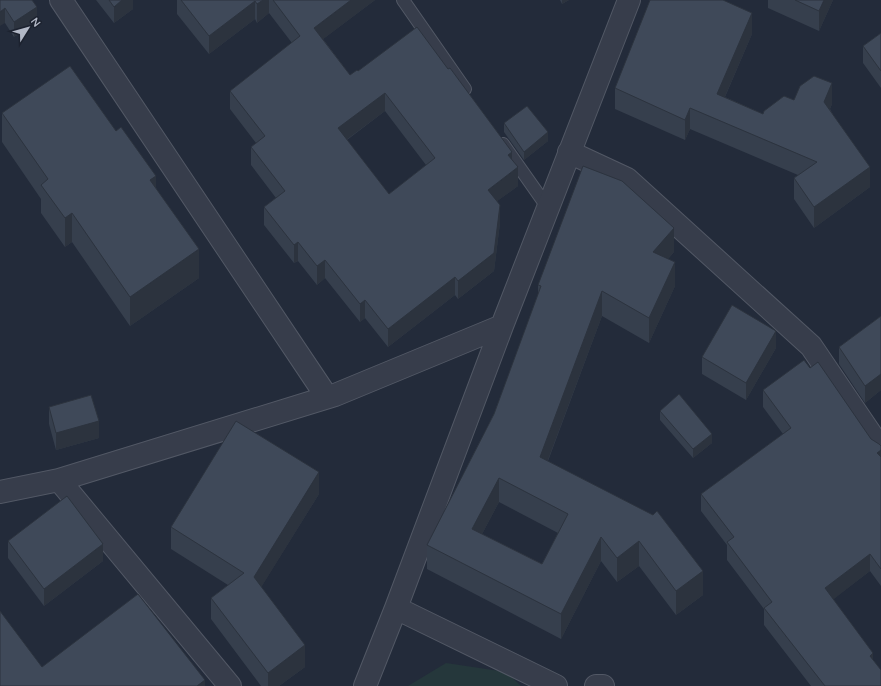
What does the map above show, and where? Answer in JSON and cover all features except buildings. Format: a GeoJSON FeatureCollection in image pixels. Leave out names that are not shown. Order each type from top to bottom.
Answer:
{"type":"FeatureCollection","features":[{"type":"Feature","properties":{"kind":"street"},"geometry":{"type":"LineString","coordinates":[[61,0],[327,397]]}},
{"type":"Feature","properties":{"kind":"street"},"geometry":{"type":"LineString","coordinates":[[365,686],[396,608],[502,326],[629,0]]}},
{"type":"Feature","properties":{"kind":"street"},"geometry":{"type":"LineString","coordinates":[[569,152],[627,179],[811,346],[879,443]]}},
{"type":"Feature","properties":{"kind":"street"},"geometry":{"type":"LineString","coordinates":[[0,492],[59,480],[327,397],[502,326]]}},
{"type":"Feature","properties":{"kind":"street"},"geometry":{"type":"LineString","coordinates":[[59,480],[230,686]]}},
{"type":"Feature","properties":{"kind":"street"},"geometry":{"type":"LineString","coordinates":[[396,608],[556,686]]}},
{"type":"Feature","properties":{"kind":"street"},"geometry":{"type":"LineString","coordinates":[[596,686],[603,686]]}},
{"type":"Feature","properties":{"kind":"lane"},"geometry":{"type":"LineString","coordinates":[[403,0],[471,98]]}},
{"type":"Feature","properties":{"kind":"lane"},"geometry":{"type":"LineString","coordinates":[[498,136],[548,208]]}},
{"type":"Feature","properties":{"kind":"shaded area"},"geometry":{"type":"Polygon","coordinates":[[[446,663],[506,672],[521,686],[408,686],[446,663]]]}}]}
